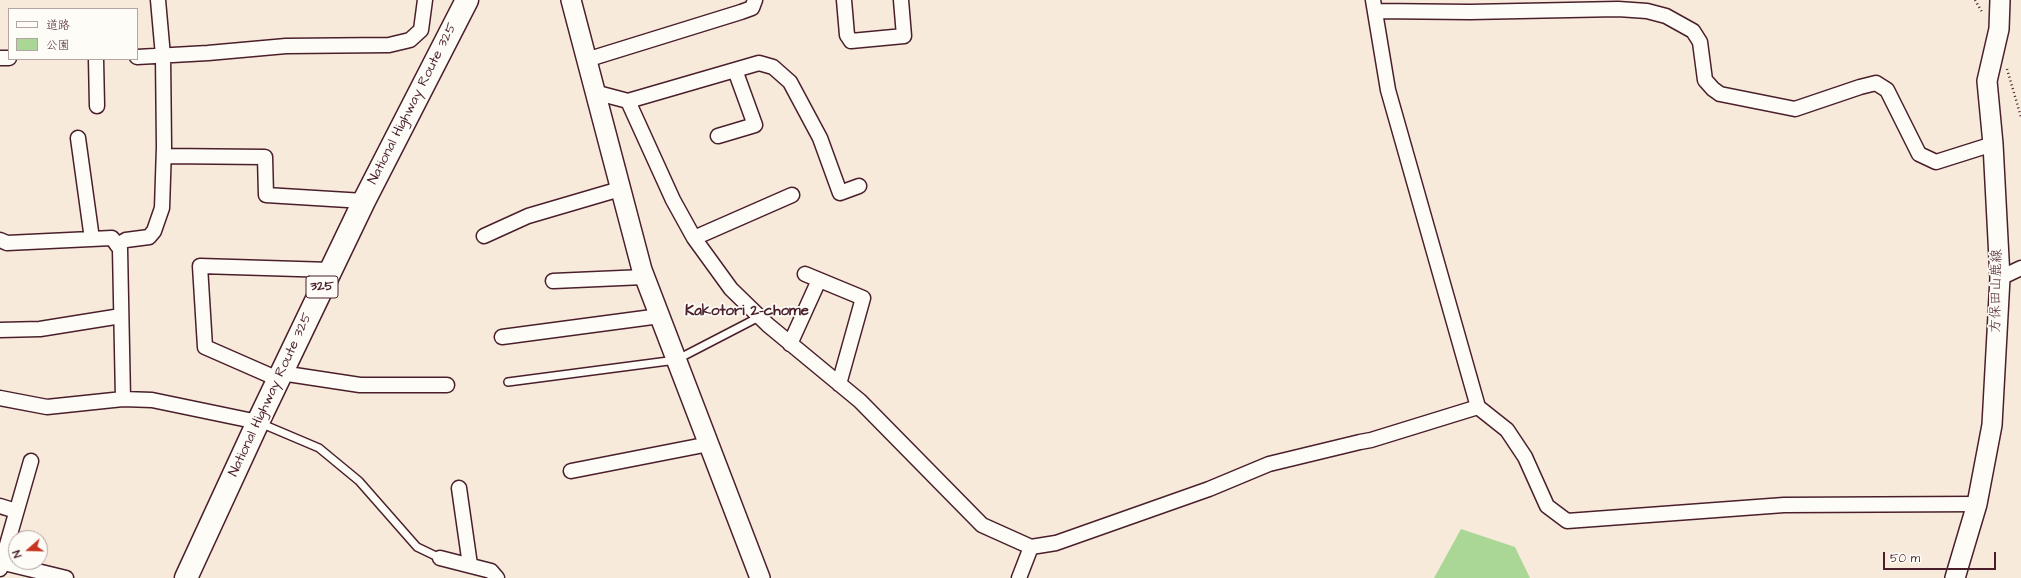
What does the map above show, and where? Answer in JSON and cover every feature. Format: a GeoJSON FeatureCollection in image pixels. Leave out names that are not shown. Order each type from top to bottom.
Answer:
{"type":"FeatureCollection","features":[{"type":"Feature","properties":{"kind":"highway","name":"National Highway Route 325"},"geometry":{"type":"LineString","coordinates":[[186,578],[258,422],[364,201],[467,0]]}},
{"type":"Feature","properties":{"kind":"street"},"geometry":{"type":"LineString","coordinates":[[117,245],[126,240],[149,237],[154,231],[162,208],[164,156],[163,56],[158,0]]}},
{"type":"Feature","properties":{"kind":"street"},"geometry":{"type":"LineString","coordinates":[[138,57],[286,46],[389,45],[410,40],[421,30],[425,0]]}},
{"type":"Feature","properties":{"kind":"street"},"geometry":{"type":"LineString","coordinates":[[572,0],[594,92],[644,277],[760,578]]}},
{"type":"Feature","properties":{"kind":"street"},"geometry":{"type":"LineString","coordinates":[[586,60],[741,12],[752,8],[754,0]]}},
{"type":"Feature","properties":{"kind":"street"},"geometry":{"type":"LineString","coordinates":[[844,0],[847,35],[851,41],[904,36],[902,0]]}},
{"type":"Feature","properties":{"kind":"street","name":"方保田山鹿線"},"geometry":{"type":"LineString","coordinates":[[1955,578],[1977,504],[1992,425],[2000,278],[1993,144],[1987,81],[1999,29],[2000,0]]}},
{"type":"Feature","properties":{"kind":"street"},"geometry":{"type":"LineString","coordinates":[[1977,504],[1784,505],[1566,521],[1547,506],[1525,457],[1507,430],[1478,407],[1388,90],[1374,5],[1618,9],[1647,5],[1693,31],[1700,42],[1705,80],[1720,94],[1795,109],[1860,86],[1876,83],[1887,90],[1919,154],[1936,162],[1993,144]]}},
{"type":"Feature","properties":{"kind":"street"},"geometry":{"type":"LineString","coordinates":[[96,60],[97,106]]}},
{"type":"Feature","properties":{"kind":"street"},"geometry":{"type":"LineString","coordinates":[[594,92],[628,101],[759,62],[773,67],[790,82],[820,138],[840,193],[859,186]]}},
{"type":"Feature","properties":{"kind":"street"},"geometry":{"type":"LineString","coordinates":[[718,136],[755,125],[734,70]]}},
{"type":"Feature","properties":{"kind":"street"},"geometry":{"type":"LineString","coordinates":[[628,101],[673,200],[694,238],[731,289],[759,317],[790,344],[860,401],[982,525],[1031,547],[1056,543],[1208,489],[1269,464],[1371,440],[1478,407]]}},
{"type":"Feature","properties":{"kind":"street"},"geometry":{"type":"LineString","coordinates":[[78,138],[92,239]]}},
{"type":"Feature","properties":{"kind":"street"},"geometry":{"type":"LineString","coordinates":[[164,156],[265,157],[266,195],[364,201]]}},
{"type":"Feature","properties":{"kind":"street"},"geometry":{"type":"LineString","coordinates":[[484,236],[528,216],[620,189]]}},
{"type":"Feature","properties":{"kind":"street"},"geometry":{"type":"LineString","coordinates":[[694,238],[792,195]]}},
{"type":"Feature","properties":{"kind":"street"},"geometry":{"type":"LineString","coordinates":[[0,240],[7,243],[112,238],[120,249],[123,399]]}},
{"type":"Feature","properties":{"kind":"street"},"geometry":{"type":"LineString","coordinates":[[331,270],[200,266],[205,347],[280,376],[360,385],[447,385]]}},
{"type":"Feature","properties":{"kind":"street"},"geometry":{"type":"LineString","coordinates":[[2000,278],[2021,268]]}},
{"type":"Feature","properties":{"kind":"street"},"geometry":{"type":"LineString","coordinates":[[805,274],[863,298],[839,384]]}},
{"type":"Feature","properties":{"kind":"street"},"geometry":{"type":"LineString","coordinates":[[553,281],[644,277]]}},
{"type":"Feature","properties":{"kind":"street"},"geometry":{"type":"LineString","coordinates":[[790,344],[819,280]]}},
{"type":"Feature","properties":{"kind":"street"},"geometry":{"type":"LineString","coordinates":[[0,330],[40,329],[121,316]]}},
{"type":"Feature","properties":{"kind":"street"},"geometry":{"type":"LineString","coordinates":[[502,337],[660,316]]}},
{"type":"Feature","properties":{"kind":"street"},"geometry":{"type":"LineString","coordinates":[[0,398],[47,407],[123,399],[152,400],[258,422]]}},
{"type":"Feature","properties":{"kind":"street"},"geometry":{"type":"LineString","coordinates":[[571,471],[709,444]]}},
{"type":"Feature","properties":{"kind":"street"},"geometry":{"type":"LineString","coordinates":[[31,462],[1,564],[66,578]]}},
{"type":"Feature","properties":{"kind":"street"},"geometry":{"type":"LineString","coordinates":[[459,488],[470,565]]}},
{"type":"Feature","properties":{"kind":"street"},"geometry":{"type":"LineString","coordinates":[[0,506],[16,511]]}},
{"type":"Feature","properties":{"kind":"street"},"geometry":{"type":"LineString","coordinates":[[1020,578],[1031,547]]}},
{"type":"Feature","properties":{"kind":"street"},"geometry":{"type":"LineString","coordinates":[[440,558],[491,571],[497,578]]}},
{"type":"Feature","properties":{"kind":"lane"},"geometry":{"type":"LineString","coordinates":[[508,382],[676,360],[759,317]]}},
{"type":"Feature","properties":{"kind":"lane"},"geometry":{"type":"LineString","coordinates":[[258,422],[319,448],[359,481],[417,547],[440,558]]}},
{"type":"Feature","properties":{"kind":"path"},"geometry":{"type":"LineString","coordinates":[[2006,66],[2021,117]]}},
{"type":"Feature","properties":{"kind":"green space"},"geometry":{"type":"Polygon","coordinates":[[[1461,529],[1515,547],[1530,578],[1434,578],[1461,529]]]}},
{"type":"Feature","properties":{"kind":"district","name":"Kakotori 2-chome"},"geometry":{"type":"Point","coordinates":[747,312]}}]}
